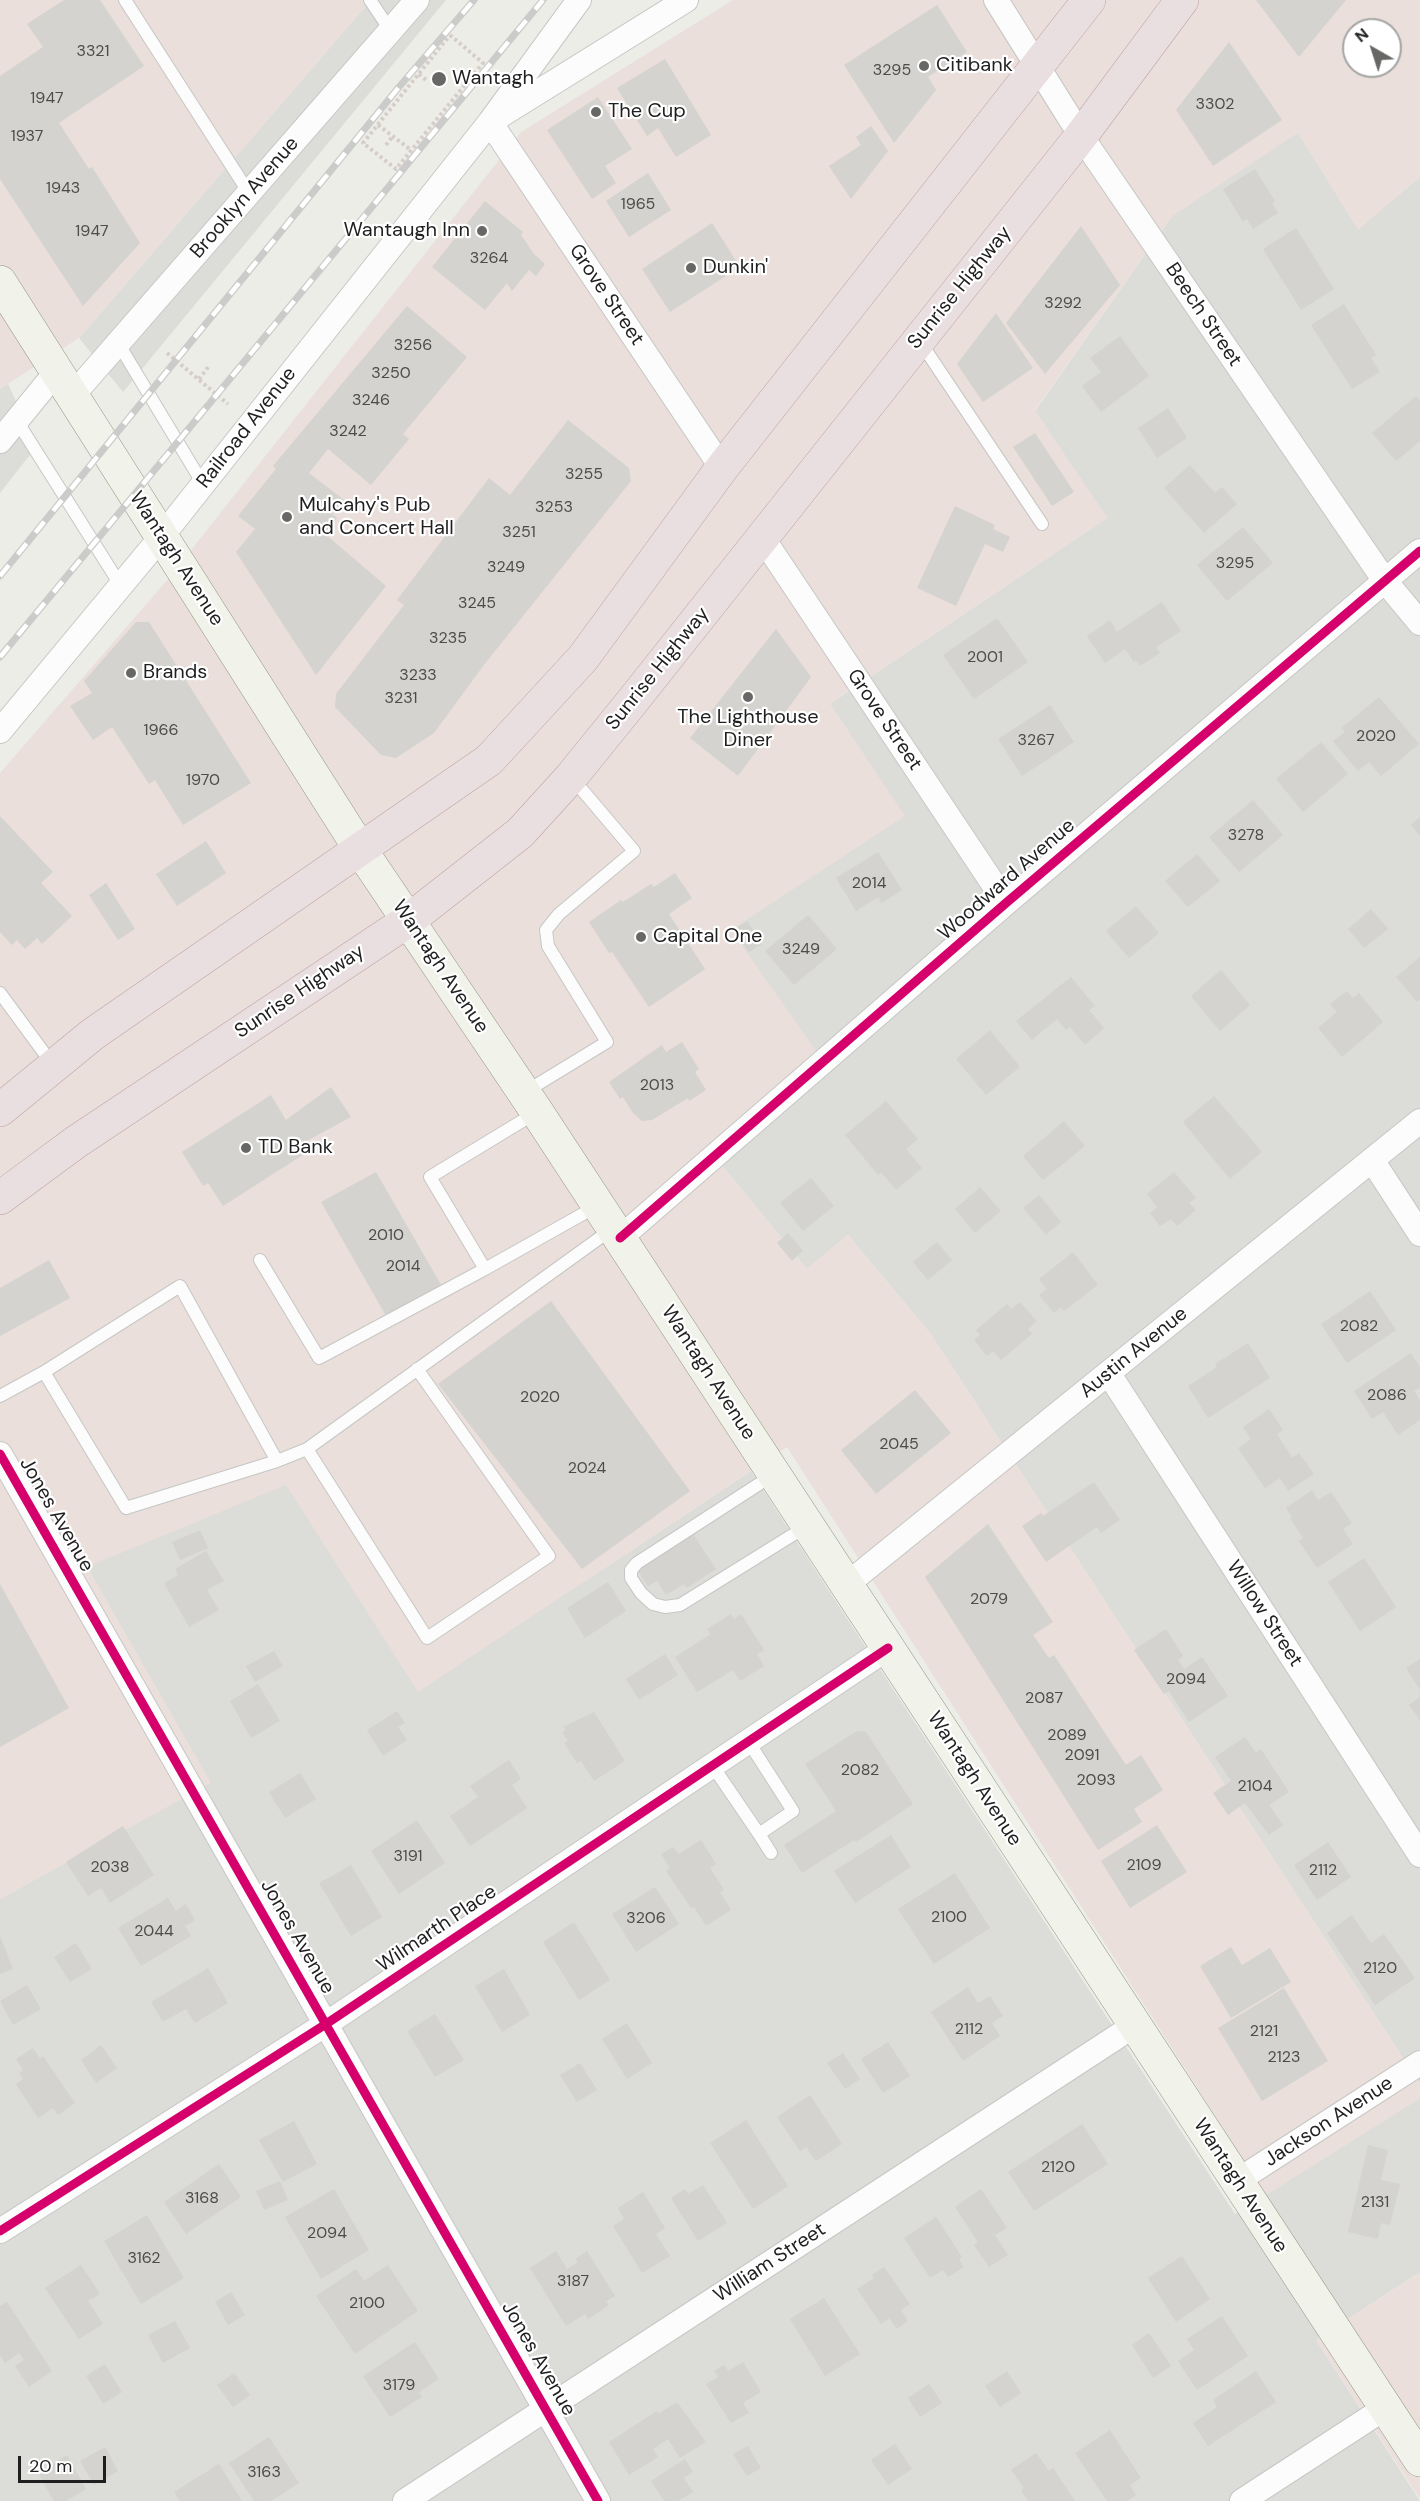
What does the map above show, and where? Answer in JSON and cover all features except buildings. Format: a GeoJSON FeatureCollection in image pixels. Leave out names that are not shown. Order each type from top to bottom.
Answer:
{"type":"FeatureCollection","features":[{"type":"Feature","properties":{"kind":"highway"},"geometry":{"type":"LineString","coordinates":[[0,1110],[93,1034],[489,760],[583,658],[722,468],[1089,0]]}},
{"type":"Feature","properties":{"kind":"highway","name":"Sunrise Highway"},"geometry":{"type":"LineString","coordinates":[[0,1198],[76,1142],[409,920],[520,832],[571,777],[762,537],[1081,136],[1182,0]]}},
{"type":"Feature","properties":{"kind":"main road","name":"Wantagh Avenue"},"geometry":{"type":"LineString","coordinates":[[0,282],[360,849],[530,1102],[1420,2460]]}},
{"type":"Feature","properties":{"kind":"street","name":"Brooklyn Avenue"},"geometry":{"type":"LineString","coordinates":[[0,441],[17,421],[118,343],[417,0]]}},
{"type":"Feature","properties":{"kind":"street","name":"Railroad Avenue"},"geometry":{"type":"LineString","coordinates":[[0,731],[162,536],[490,122],[579,0]]}},
{"type":"Feature","properties":{"kind":"street","name":"Railroad Avenue"},"geometry":{"type":"LineString","coordinates":[[490,122],[686,0]]}},
{"type":"Feature","properties":{"kind":"street","name":"Beech Street"},"geometry":{"type":"LineString","coordinates":[[996,0],[1081,136],[1385,580],[1420,623]]}},
{"type":"Feature","properties":{"kind":"street","name":"Grove Street"},"geometry":{"type":"LineString","coordinates":[[490,122],[722,468]]}},
{"type":"Feature","properties":{"kind":"street","name":"Grove Street"},"geometry":{"type":"LineString","coordinates":[[762,537],[1006,903]]}},
{"type":"Feature","properties":{"kind":"street","name":"Woodward Avenue"},"geometry":{"type":"LineString","coordinates":[[610,1224],[1006,903],[1420,551]]}},
{"type":"Feature","properties":{"kind":"street","name":"Austin Avenue"},"geometry":{"type":"LineString","coordinates":[[846,1585],[1420,1120]]}},
{"type":"Feature","properties":{"kind":"street"},"geometry":{"type":"LineString","coordinates":[[1372,1160],[1420,1234]]}},
{"type":"Feature","properties":{"kind":"street","name":"Willow Street"},"geometry":{"type":"LineString","coordinates":[[1108,1374],[1420,1855]]}},
{"type":"Feature","properties":{"kind":"street","name":"Jones Avenue"},"geometry":{"type":"LineString","coordinates":[[0,1454],[598,2501]]}},
{"type":"Feature","properties":{"kind":"street","name":"Wilmarth Place"},"geometry":{"type":"LineString","coordinates":[[0,2231],[326,2024],[888,1648]]}},
{"type":"Feature","properties":{"kind":"street","name":"William Street"},"geometry":{"type":"LineString","coordinates":[[405,2501],[1135,2025]]}},
{"type":"Feature","properties":{"kind":"street","name":"Jackson Avenue"},"geometry":{"type":"LineString","coordinates":[[1237,2181],[1420,2063]]}},
{"type":"Feature","properties":{"kind":"street"},"geometry":{"type":"LineString","coordinates":[[1242,2501],[1385,2408]]}},
{"type":"Feature","properties":{"kind":"lane"},"geometry":{"type":"LineString","coordinates":[[125,0],[249,193]]}},
{"type":"Feature","properties":{"kind":"lane"},"geometry":{"type":"LineString","coordinates":[[370,0],[390,30]]}},
{"type":"Feature","properties":{"kind":"lane"},"geometry":{"type":"LineString","coordinates":[[918,340],[1042,524]]}},
{"type":"Feature","properties":{"kind":"lane"},"geometry":{"type":"LineString","coordinates":[[118,343],[203,484]]}},
{"type":"Feature","properties":{"kind":"lane"},"geometry":{"type":"LineString","coordinates":[[17,421],[121,586]]}},
{"type":"Feature","properties":{"kind":"lane"},"geometry":{"type":"LineString","coordinates":[[485,1269],[430,1177],[607,1042],[548,946],[546,930],[559,914],[634,851],[571,777]]}},
{"type":"Feature","properties":{"kind":"lane"},"geometry":{"type":"LineString","coordinates":[[0,993],[54,1066]]}},
{"type":"Feature","properties":{"kind":"lane"},"geometry":{"type":"LineString","coordinates":[[260,1260],[320,1358],[485,1269],[610,1224]]}},
{"type":"Feature","properties":{"kind":"lane"},"geometry":{"type":"LineString","coordinates":[[44,1372],[126,1508],[277,1461],[307,1449],[610,1224]]}},
{"type":"Feature","properties":{"kind":"lane"},"geometry":{"type":"LineString","coordinates":[[0,1396],[44,1372],[180,1286],[277,1461]]}},
{"type":"Feature","properties":{"kind":"lane"},"geometry":{"type":"LineString","coordinates":[[307,1449],[427,1638],[549,1556],[417,1369]]}},
{"type":"Feature","properties":{"kind":"lane"},"geometry":{"type":"LineString","coordinates":[[774,1474],[637,1563],[631,1570],[631,1578],[641,1593],[653,1604],[665,1607],[680,1605],[807,1525]]}},
{"type":"Feature","properties":{"kind":"lane"},"geometry":{"type":"LineString","coordinates":[[748,1742],[793,1811],[759,1834]]}},
{"type":"Feature","properties":{"kind":"lane"},"geometry":{"type":"LineString","coordinates":[[712,1766],[771,1853]]}},
{"type":"Feature","properties":{"kind":"path"},"geometry":{"type":"LineString","coordinates":[[450,35],[483,63],[452,102],[396,169],[363,143],[450,35]]}},
{"type":"Feature","properties":{"kind":"path"},"geometry":{"type":"LineString","coordinates":[[419,74],[426,80]]}},
{"type":"Feature","properties":{"kind":"path"},"geometry":{"type":"LineString","coordinates":[[447,97],[452,102]]}},
{"type":"Feature","properties":{"kind":"path"},"geometry":{"type":"LineString","coordinates":[[378,125],[411,150]]}},
{"type":"Feature","properties":{"kind":"path"},"geometry":{"type":"LineString","coordinates":[[386,145],[393,136]]}},
{"type":"Feature","properties":{"kind":"path"},"geometry":{"type":"LineString","coordinates":[[167,353],[228,404]]}},
{"type":"Feature","properties":{"kind":"path"},"geometry":{"type":"LineString","coordinates":[[199,379],[209,366]]}},
{"type":"Feature","properties":{"kind":"shaded area"},"geometry":{"type":"Polygon","coordinates":[[[0,0],[371,0],[79,338],[0,389],[0,0]]]}},
{"type":"Feature","properties":{"kind":"shaded area"},"geometry":{"type":"Polygon","coordinates":[[[371,0],[446,0],[123,392],[79,338],[371,0]]]}},
{"type":"Feature","properties":{"kind":"shaded area"},"geometry":{"type":"Polygon","coordinates":[[[733,0],[1420,0],[1420,177],[1358,230],[1298,133],[1172,216],[1035,410],[1107,518],[830,704],[905,816],[731,930],[817,1052],[707,1147],[807,1269],[848,1235],[930,1333],[1420,2084],[1420,2098],[1266,2195],[787,1447],[418,1692],[286,1485],[87,1567],[211,1783],[0,1899],[0,773],[169,578],[521,132],[733,0]]]}},
{"type":"Feature","properties":{"kind":"shaded area"},"geometry":{"type":"Polygon","coordinates":[[[1298,132],[1358,229],[1420,177],[1420,2084],[930,1333],[848,1235],[807,1269],[707,1147],[730,930],[889,793],[830,704],[1107,518],[1035,411],[1172,216],[1298,132]]]}},
{"type":"Feature","properties":{"kind":"shaded area"},"geometry":{"type":"Polygon","coordinates":[[[8,384],[37,446],[0,493],[0,389],[8,384]]]}},
{"type":"Feature","properties":{"kind":"shaded area"},"geometry":{"type":"Polygon","coordinates":[[[0,1344],[585,1581],[751,1471],[1235,2214],[1420,2098],[1420,2272],[1316,2340],[1420,2501],[0,2501],[0,1899],[210,1782],[87,1567],[0,1344]]]}},
{"type":"Feature","properties":{"kind":"shaded area"},"geometry":{"type":"Polygon","coordinates":[[[1420,2272],[1420,2499],[1316,2340],[1420,2272]]]}},
{"type":"Feature","properties":{"kind":"railway"},"geometry":{"type":"LineString","coordinates":[[0,576],[399,87],[474,0]]}},
{"type":"Feature","properties":{"kind":"railway"},"geometry":{"type":"LineString","coordinates":[[0,657],[543,0]]}},
{"type":"Feature","properties":{"kind":"cycle path"},"geometry":{"type":"LineString","coordinates":[[620,1238],[1006,903],[1420,551]]}},
{"type":"Feature","properties":{"kind":"cycle path"},"geometry":{"type":"LineString","coordinates":[[0,1454],[598,2501]]}},
{"type":"Feature","properties":{"kind":"cycle path"},"geometry":{"type":"LineString","coordinates":[[0,2231],[326,2024],[888,1648]]}},
{"type":"Feature","properties":{"kind":"place","name":"Citibank"},"geometry":{"type":"Point","coordinates":[924,66]}},
{"type":"Feature","properties":{"kind":"place","name":"Wantagh"},"geometry":{"type":"Point","coordinates":[439,79]}},
{"type":"Feature","properties":{"kind":"place","name":"The Cup"},"geometry":{"type":"Point","coordinates":[596,112]}},
{"type":"Feature","properties":{"kind":"place","name":"Wantaugh Inn"},"geometry":{"type":"Point","coordinates":[482,231]}},
{"type":"Feature","properties":{"kind":"place","name":"Dunkin'"},"geometry":{"type":"Point","coordinates":[691,268]}},
{"type":"Feature","properties":{"kind":"place","name":"Mulcahy's Pub and Concert Hall"},"geometry":{"type":"Point","coordinates":[287,517]}},
{"type":"Feature","properties":{"kind":"place","name":"Brands"},"geometry":{"type":"Point","coordinates":[131,673]}},
{"type":"Feature","properties":{"kind":"place","name":"The Lighthouse Diner"},"geometry":{"type":"Point","coordinates":[748,697]}},
{"type":"Feature","properties":{"kind":"place","name":"Capital One"},"geometry":{"type":"Point","coordinates":[641,937]}},
{"type":"Feature","properties":{"kind":"place","name":"TD Bank"},"geometry":{"type":"Point","coordinates":[246,1148]}}]}
